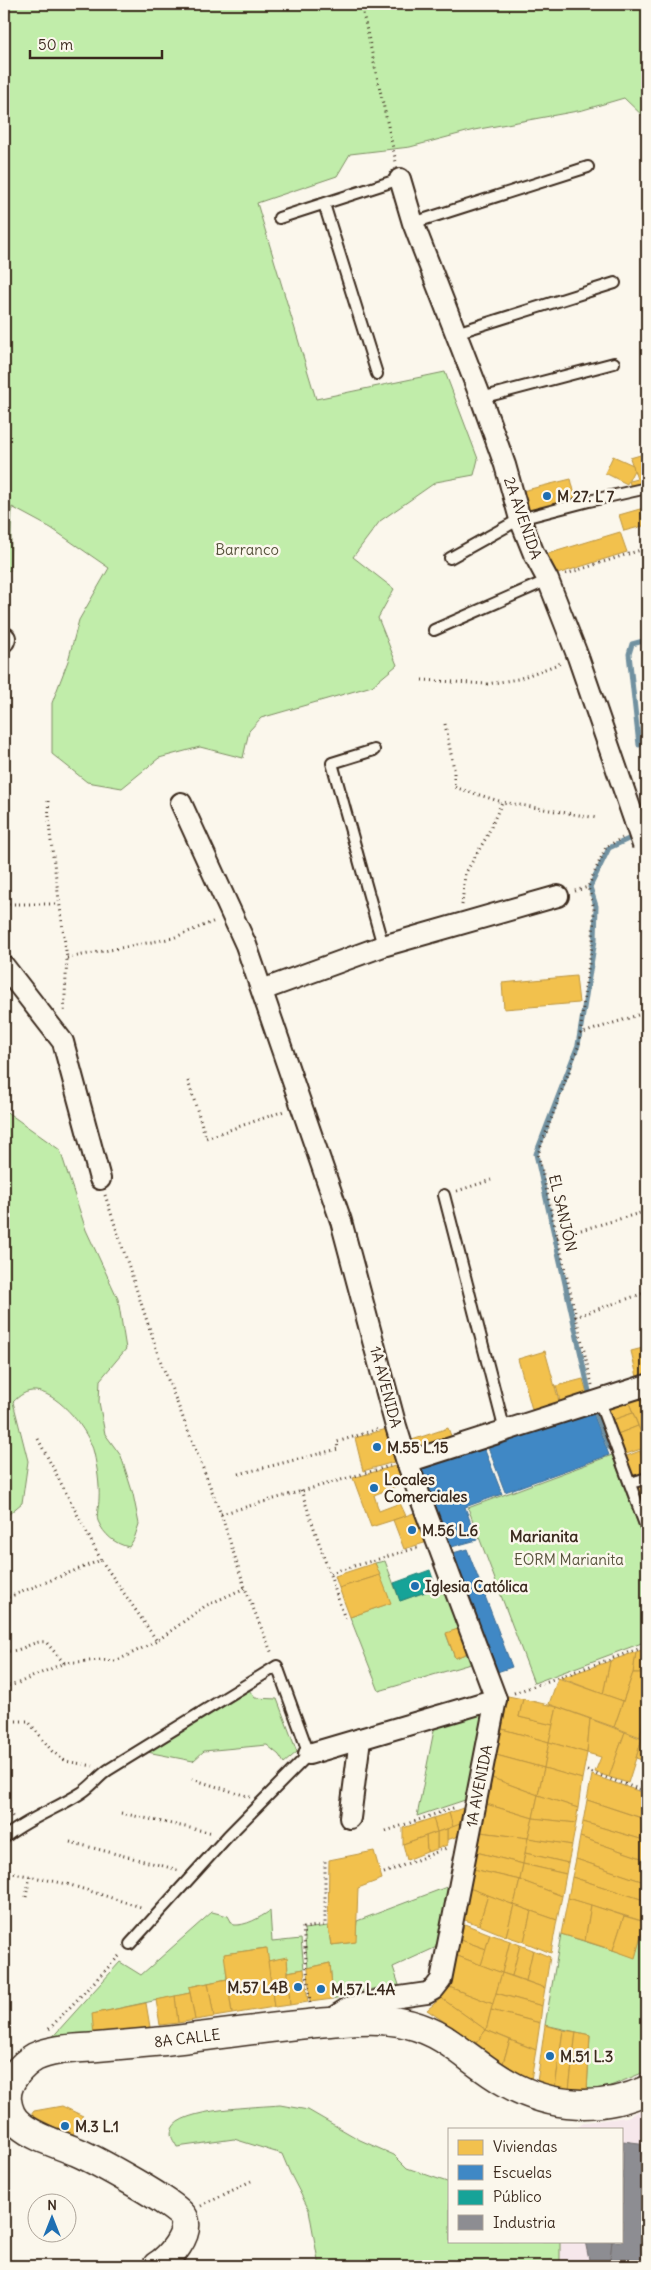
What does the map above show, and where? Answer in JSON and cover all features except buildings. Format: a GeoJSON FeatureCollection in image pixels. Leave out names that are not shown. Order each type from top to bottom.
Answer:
{"type":"FeatureCollection","features":[{"type":"Feature","properties":{"kind":"main road","name":"8A CALLE"},"geometry":{"type":"LineString","coordinates":[[183,2216],[173,2207],[104,2165],[30,2132],[17,2122],[10,2111],[6,2093],[13,2078],[30,2061],[43,2054],[62,2050],[319,2023],[376,2019],[419,2026],[441,2036],[506,2083],[541,2098],[565,2104],[613,2102],[647,2090]]}},
{"type":"Feature","properties":{"kind":"main road"},"geometry":{"type":"LineString","coordinates":[[157,2266],[173,2252],[181,2238],[185,2227],[183,2216]]}},
{"type":"Feature","properties":{"kind":"street","name":"2A AVENIDA"},"geometry":{"type":"LineString","coordinates":[[400,179],[413,224],[505,465],[520,519],[534,554],[548,580],[578,657],[630,830],[645,850]]}},
{"type":"Feature","properties":{"kind":"street","name":"1A AVENIDA"},"geometry":{"type":"LineString","coordinates":[[181,803],[246,945],[262,990],[341,1221],[407,1462],[496,1700],[442,1980],[428,1992],[378,2000],[348,2008],[319,2023]]}},
{"type":"Feature","properties":{"kind":"street"},"geometry":{"type":"LineString","coordinates":[[262,990],[383,946],[558,896]]}},
{"type":"Feature","properties":{"kind":"street"},"geometry":{"type":"LineString","coordinates":[[4,966],[63,1042],[100,1179]]}},
{"type":"Feature","properties":{"kind":"street"},"geometry":{"type":"LineString","coordinates":[[407,1462],[505,1431],[591,1399],[647,1385]]}},
{"type":"Feature","properties":{"kind":"street"},"geometry":{"type":"LineString","coordinates":[[309,1754],[496,1700]]}},
{"type":"Feature","properties":{"kind":"street"},"geometry":{"type":"LineString","coordinates":[[350,1818],[360,1738]]}},
{"type":"Feature","properties":{"kind":"lane"},"geometry":{"type":"LineString","coordinates":[[413,224],[588,167]]}},
{"type":"Feature","properties":{"kind":"lane"},"geometry":{"type":"LineString","coordinates":[[279,218],[400,179]]}},
{"type":"Feature","properties":{"kind":"lane"},"geometry":{"type":"LineString","coordinates":[[324,204],[377,374]]}},
{"type":"Feature","properties":{"kind":"lane"},"geometry":{"type":"LineString","coordinates":[[456,333],[615,283]]}},
{"type":"Feature","properties":{"kind":"lane"},"geometry":{"type":"LineString","coordinates":[[481,398],[614,363]]}},
{"type":"Feature","properties":{"kind":"lane"},"geometry":{"type":"LineString","coordinates":[[450,558],[520,519],[647,488]]}},
{"type":"Feature","properties":{"kind":"lane"},"geometry":{"type":"LineString","coordinates":[[434,630],[548,580]]}},
{"type":"Feature","properties":{"kind":"lane"},"geometry":{"type":"LineString","coordinates":[[374,750],[332,763],[383,946]]}},
{"type":"Feature","properties":{"kind":"lane"},"geometry":{"type":"LineString","coordinates":[[444,1195],[505,1431]]}},
{"type":"Feature","properties":{"kind":"lane"},"geometry":{"type":"LineString","coordinates":[[591,1399],[630,1483],[647,1530]]}},
{"type":"Feature","properties":{"kind":"lane"},"geometry":{"type":"LineString","coordinates":[[630,1483],[647,1478]]}},
{"type":"Feature","properties":{"kind":"lane"},"geometry":{"type":"LineString","coordinates":[[4,1838],[20,1826],[84,1791],[96,1778],[108,1770],[277,1666],[309,1754],[228,1836],[130,1944]]}},
{"type":"Feature","properties":{"kind":"path"},"geometry":{"type":"LineString","coordinates":[[361,4],[400,179]]}},
{"type":"Feature","properties":{"kind":"path"},"geometry":{"type":"LineString","coordinates":[[548,580],[647,548]]}},
{"type":"Feature","properties":{"kind":"path"},"geometry":{"type":"LineString","coordinates":[[422,680],[487,684],[518,679],[578,657]]}},
{"type":"Feature","properties":{"kind":"path"},"geometry":{"type":"LineString","coordinates":[[445,724],[454,769],[454,787],[502,802],[597,818]]}},
{"type":"Feature","properties":{"kind":"path"},"geometry":{"type":"LineString","coordinates":[[48,800],[50,834],[67,958],[63,1042]]}},
{"type":"Feature","properties":{"kind":"path"},"geometry":{"type":"LineString","coordinates":[[460,923],[465,874],[487,836],[502,802]]}},
{"type":"Feature","properties":{"kind":"path","name":"EL SANJÓN"},"geometry":{"type":"LineString","coordinates":[[591,1399],[575,1317],[538,1154],[579,1045],[585,988],[593,939],[594,908],[588,887],[606,847],[630,830]]}},
{"type":"Feature","properties":{"kind":"path"},"geometry":{"type":"LineString","coordinates":[[4,904],[59,904]]}},
{"type":"Feature","properties":{"kind":"path"},"geometry":{"type":"LineString","coordinates":[[67,958],[172,938],[232,914]]}},
{"type":"Feature","properties":{"kind":"path"},"geometry":{"type":"LineString","coordinates":[[580,1035],[647,1012]]}},
{"type":"Feature","properties":{"kind":"path"},"geometry":{"type":"LineString","coordinates":[[188,1081],[206,1138],[301,1106]]}},
{"type":"Feature","properties":{"kind":"path"},"geometry":{"type":"LineString","coordinates":[[100,1179],[159,1357],[221,1514],[245,1588],[277,1666]]}},
{"type":"Feature","properties":{"kind":"path"},"geometry":{"type":"LineString","coordinates":[[444,1195],[491,1180]]}},
{"type":"Feature","properties":{"kind":"path"},"geometry":{"type":"LineString","coordinates":[[557,1237],[647,1211]]}},
{"type":"Feature","properties":{"kind":"path"},"geometry":{"type":"LineString","coordinates":[[575,1317],[647,1292]]}},
{"type":"Feature","properties":{"kind":"path"},"geometry":{"type":"LineString","coordinates":[[239,1474],[338,1449],[337,1442],[395,1423]]}},
{"type":"Feature","properties":{"kind":"path"},"geometry":{"type":"LineString","coordinates":[[38,1439],[101,1560],[157,1641]]}},
{"type":"Feature","properties":{"kind":"path"},"geometry":{"type":"LineString","coordinates":[[221,1514],[301,1490],[407,1462]]}},
{"type":"Feature","properties":{"kind":"path"},"geometry":{"type":"LineString","coordinates":[[301,1490],[345,1619]]}},
{"type":"Feature","properties":{"kind":"path"},"geometry":{"type":"LineString","coordinates":[[330,1574],[438,1542]]}},
{"type":"Feature","properties":{"kind":"path"},"geometry":{"type":"LineString","coordinates":[[4,1599],[101,1560]]}},
{"type":"Feature","properties":{"kind":"path"},"geometry":{"type":"LineString","coordinates":[[4,1687],[16,1684],[64,1663],[101,1660],[116,1661],[157,1641],[205,1606],[245,1588]]}},
{"type":"Feature","properties":{"kind":"path"},"geometry":{"type":"LineString","coordinates":[[4,1651],[22,1650],[39,1641],[46,1642],[64,1663]]}},
{"type":"Feature","properties":{"kind":"path"},"geometry":{"type":"LineString","coordinates":[[496,1700],[647,1646]]}},
{"type":"Feature","properties":{"kind":"path"},"geometry":{"type":"LineString","coordinates":[[11,1721],[28,1722],[52,1752],[65,1761],[108,1770]]}},
{"type":"Feature","properties":{"kind":"path"},"geometry":{"type":"LineString","coordinates":[[587,1771],[647,1792]]}},
{"type":"Feature","properties":{"kind":"path"},"geometry":{"type":"LineString","coordinates":[[192,1779],[262,1801]]}},
{"type":"Feature","properties":{"kind":"path"},"geometry":{"type":"LineString","coordinates":[[386,1831],[476,1800]]}},
{"type":"Feature","properties":{"kind":"path"},"geometry":{"type":"LineString","coordinates":[[121,1813],[228,1836]]}},
{"type":"Feature","properties":{"kind":"path"},"geometry":{"type":"LineString","coordinates":[[384,1873],[468,1840]]}},
{"type":"Feature","properties":{"kind":"path"},"geometry":{"type":"LineString","coordinates":[[70,1842],[194,1874]]}},
{"type":"Feature","properties":{"kind":"path"},"geometry":{"type":"LineString","coordinates":[[319,2023],[303,1928],[325,1925],[325,1861]]}},
{"type":"Feature","properties":{"kind":"path"},"geometry":{"type":"LineString","coordinates":[[4,1871],[67,1884],[159,1913]]}},
{"type":"Feature","properties":{"kind":"path"},"geometry":{"type":"LineString","coordinates":[[26,1896],[30,1876]]}},
{"type":"Feature","properties":{"kind":"path"},"geometry":{"type":"LineString","coordinates":[[30,2061],[36,2047],[49,2029],[130,1944]]}},
{"type":"Feature","properties":{"kind":"path"},"geometry":{"type":"LineString","coordinates":[[183,2216],[251,2180]]}},
{"type":"Feature","properties":{"kind":"shaded area"},"geometry":{"type":"Polygon","coordinates":[[[647,2107],[647,2266],[560,2266],[560,2242],[624,2242],[624,2128],[576,2128],[585,2122],[627,2117],[647,2107]]]}},
{"type":"Feature","properties":{"kind":"green space","name":"Barranco"},"geometry":{"type":"Polygon","coordinates":[[[4,4],[647,4],[647,120],[624,98],[583,110],[474,130],[410,147],[350,154],[337,176],[257,203],[316,399],[445,372],[478,459],[474,475],[436,482],[380,521],[353,557],[394,589],[378,618],[397,665],[372,686],[261,718],[249,731],[243,758],[200,747],[159,758],[122,788],[87,782],[52,754],[52,703],[68,661],[79,620],[109,568],[51,528],[12,507],[10,571],[4,569],[4,4]]]}},
{"type":"Feature","properties":{"kind":"green space"},"geometry":{"type":"Polygon","coordinates":[[[4,1110],[60,1150],[86,1230],[118,1299],[126,1349],[100,1380],[99,1402],[105,1434],[121,1456],[133,1494],[139,1524],[129,1547],[119,1544],[110,1538],[103,1531],[98,1521],[98,1476],[94,1453],[86,1434],[64,1406],[45,1394],[36,1391],[26,1392],[13,1402],[28,1461],[22,1503],[4,1518],[4,1110]]]}},
{"type":"Feature","properties":{"kind":"green space","name":"EORM Marianita"},"geometry":{"type":"Polygon","coordinates":[[[612,1455],[647,1548],[647,1641],[534,1683],[468,1508],[612,1455]]]}},
{"type":"Feature","properties":{"kind":"green space"},"geometry":{"type":"Polygon","coordinates":[[[385,1561],[400,1601],[448,1584],[464,1627],[446,1634],[455,1658],[473,1651],[477,1662],[379,1691],[350,1617],[390,1603],[375,1563],[385,1561]]]}},
{"type":"Feature","properties":{"kind":"green space"},"geometry":{"type":"Polygon","coordinates":[[[249,1690],[255,1698],[277,1699],[297,1752],[284,1763],[279,1755],[267,1745],[204,1751],[193,1761],[147,1752],[249,1690]]]}},
{"type":"Feature","properties":{"kind":"green space"},"geometry":{"type":"Polygon","coordinates":[[[492,1704],[474,1797],[417,1816],[436,1720],[492,1704]]]}},
{"type":"Feature","properties":{"kind":"green space"},"geometry":{"type":"Polygon","coordinates":[[[452,1885],[441,1945],[393,1967],[399,1985],[366,1990],[333,1999],[330,1963],[308,1968],[304,1929],[328,1926],[331,1945],[355,1942],[357,1921],[452,1885]]]}},
{"type":"Feature","properties":{"kind":"green space"},"geometry":{"type":"Polygon","coordinates":[[[270,1911],[272,1942],[301,1939],[304,1969],[288,1972],[287,1958],[268,1961],[266,1948],[225,1954],[227,1979],[189,1987],[190,1993],[93,2014],[94,2036],[48,2042],[120,1962],[141,1975],[212,1912],[228,1916],[233,1925],[238,1925],[252,1921],[270,1911]]]}},
{"type":"Feature","properties":{"kind":"green space"},"geometry":{"type":"Polygon","coordinates":[[[647,1913],[647,2071],[608,2087],[587,2091],[590,2035],[545,2025],[561,1934],[635,1957],[647,1913]]]}},
{"type":"Feature","properties":{"kind":"green space"},"geometry":{"type":"Polygon","coordinates":[[[280,2105],[308,2110],[360,2140],[394,2155],[407,2168],[448,2182],[448,2242],[560,2242],[560,2266],[319,2266],[309,2210],[282,2154],[234,2139],[177,2147],[171,2136],[172,2129],[178,2122],[189,2117],[239,2108],[280,2105]]]}},
{"type":"Feature","properties":{"kind":"waterway"},"geometry":{"type":"LineString","coordinates":[[639,745],[629,654],[632,644],[647,640]]}},
{"type":"Feature","properties":{"kind":"waterway"},"geometry":{"type":"LineString","coordinates":[[591,1400],[536,1154],[578,1045],[595,940],[596,906],[590,887],[609,848],[635,836]]}},
{"type":"Feature","properties":{"kind":"waterway"},"geometry":{"type":"LineString","coordinates":[[594,1408],[609,1447],[615,1451]]}},
{"type":"Feature","properties":{"kind":"place","name":"M 27. L 7"},"geometry":{"type":"Point","coordinates":[547,496]}},
{"type":"Feature","properties":{"kind":"place","name":"M.55 L.15"},"geometry":{"type":"Point","coordinates":[377,1447]}},
{"type":"Feature","properties":{"kind":"place","name":"Locales Comerciales"},"geometry":{"type":"Point","coordinates":[374,1488]}},
{"type":"Feature","properties":{"kind":"place","name":"M.56 L.6"},"geometry":{"type":"Point","coordinates":[412,1530]}},
{"type":"Feature","properties":{"kind":"place","name":"Iglesia Católica"},"geometry":{"type":"Point","coordinates":[415,1586]}},
{"type":"Feature","properties":{"kind":"place","name":"M.57 L4B"},"geometry":{"type":"Point","coordinates":[298,1987]}},
{"type":"Feature","properties":{"kind":"place","name":"M.57 L.4A"},"geometry":{"type":"Point","coordinates":[321,1989]}},
{"type":"Feature","properties":{"kind":"place","name":"M.51 L.3"},"geometry":{"type":"Point","coordinates":[550,2056]}},
{"type":"Feature","properties":{"kind":"place","name":"M.3 L.1"},"geometry":{"type":"Point","coordinates":[65,2126]}},
{"type":"Feature","properties":{"kind":"district","name":"Marianita"},"geometry":{"type":"Point","coordinates":[544,1536]}}]}
